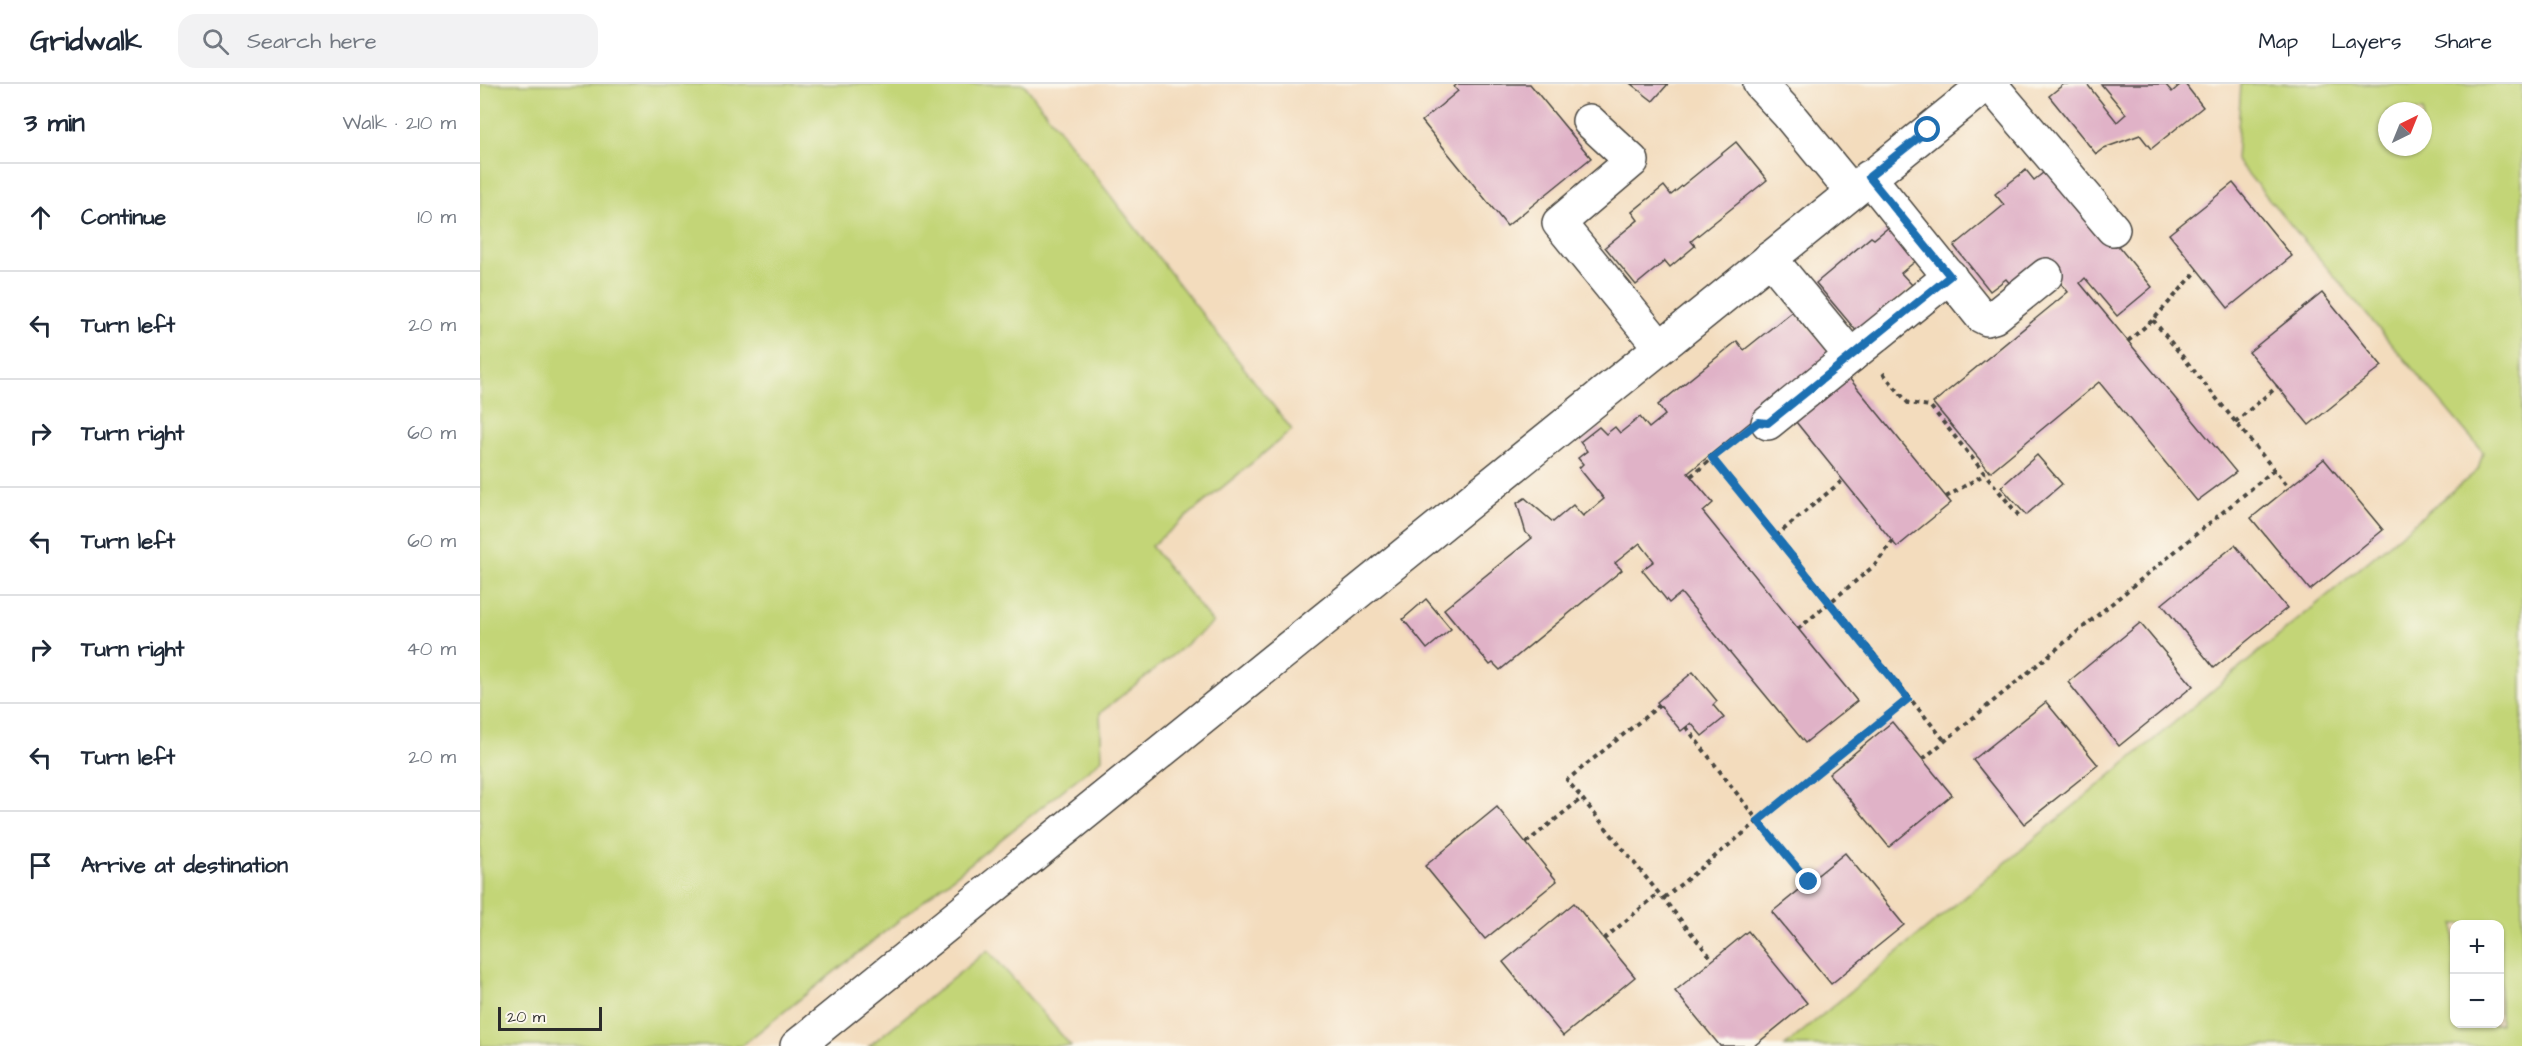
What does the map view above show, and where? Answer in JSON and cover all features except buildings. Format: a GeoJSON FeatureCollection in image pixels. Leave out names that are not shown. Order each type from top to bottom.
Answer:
{"type":"FeatureCollection","features":[{"type":"Feature","properties":{"kind":"street"},"geometry":{"type":"LineString","coordinates":[[1760,84],[1950,276],[1981,316],[1987,319],[1994,317],[2046,275]]}},
{"type":"Feature","properties":{"kind":"street"},"geometry":{"type":"LineString","coordinates":[[797,1046],[1988,84],[2113,229]]}},
{"type":"Feature","properties":{"kind":"street"},"geometry":{"type":"LineString","coordinates":[[1589,121],[1632,161],[1580,188],[1559,223],[1660,347]]}},
{"type":"Feature","properties":{"kind":"street"},"geometry":{"type":"LineString","coordinates":[[1770,258],[1856,352]]}},
{"type":"Feature","properties":{"kind":"street"},"geometry":{"type":"LineString","coordinates":[[1768,423],[1950,276]]}},
{"type":"Feature","properties":{"kind":"path"},"geometry":{"type":"LineString","coordinates":[[2128,341],[2153,320],[2198,270]]}},
{"type":"Feature","properties":{"kind":"path"},"geometry":{"type":"LineString","coordinates":[[2153,320],[2289,488]]}},
{"type":"Feature","properties":{"kind":"path"},"geometry":{"type":"LineString","coordinates":[[1856,352],[1908,403],[1930,406],[2019,516]]}},
{"type":"Feature","properties":{"kind":"path"},"geometry":{"type":"LineString","coordinates":[[2235,422],[2278,386]]}},
{"type":"Feature","properties":{"kind":"path"},"geometry":{"type":"LineString","coordinates":[[1691,476],[1758,422],[1768,423]]}},
{"type":"Feature","properties":{"kind":"path"},"geometry":{"type":"LineString","coordinates":[[1712,458],[1908,699],[1945,741]]}},
{"type":"Feature","properties":{"kind":"path"},"geometry":{"type":"LineString","coordinates":[[1923,759],[2274,470]]}},
{"type":"Feature","properties":{"kind":"path"},"geometry":{"type":"LineString","coordinates":[[1946,497],[1985,474]]}},
{"type":"Feature","properties":{"kind":"path"},"geometry":{"type":"LineString","coordinates":[[1776,536],[1843,480]]}},
{"type":"Feature","properties":{"kind":"path"},"geometry":{"type":"LineString","coordinates":[[1798,628],[1875,565],[1893,541]]}},
{"type":"Feature","properties":{"kind":"path"},"geometry":{"type":"LineString","coordinates":[[1664,898],[1908,699]]}},
{"type":"Feature","properties":{"kind":"path"},"geometry":{"type":"LineString","coordinates":[[1660,705],[1567,780],[1713,960]]}},
{"type":"Feature","properties":{"kind":"path"},"geometry":{"type":"LineString","coordinates":[[1686,727],[1758,821],[1809,882]]}},
{"type":"Feature","properties":{"kind":"path"},"geometry":{"type":"LineString","coordinates":[[1526,843],[1582,798]]}},
{"type":"Feature","properties":{"kind":"path"},"geometry":{"type":"LineString","coordinates":[[1604,939],[1659,892]]}},
{"type":"Feature","properties":{"kind":"green space"},"geometry":{"type":"Polygon","coordinates":[[[480,84],[1024,84],[1292,430],[1151,546],[1213,623],[1100,713],[1102,759],[741,1046],[480,1046],[480,84]]]}},
{"type":"Feature","properties":{"kind":"green space"},"geometry":{"type":"Polygon","coordinates":[[[2241,84],[2522,84],[2522,1046],[1785,1046],[2478,470],[2483,452],[2236,160],[2241,84]]]}},
{"type":"Feature","properties":{"kind":"green space"},"geometry":{"type":"Polygon","coordinates":[[[988,950],[1071,1046],[869,1046],[988,950]]]}},
{"type":"Feature","properties":{"kind":"route"},"geometry":{"type":"LineString","coordinates":[[1809,882],[1758,821],[1908,699],[1712,458],[1758,422],[1768,423],[1950,276],[1869,177],[1928,130]]}}]}
